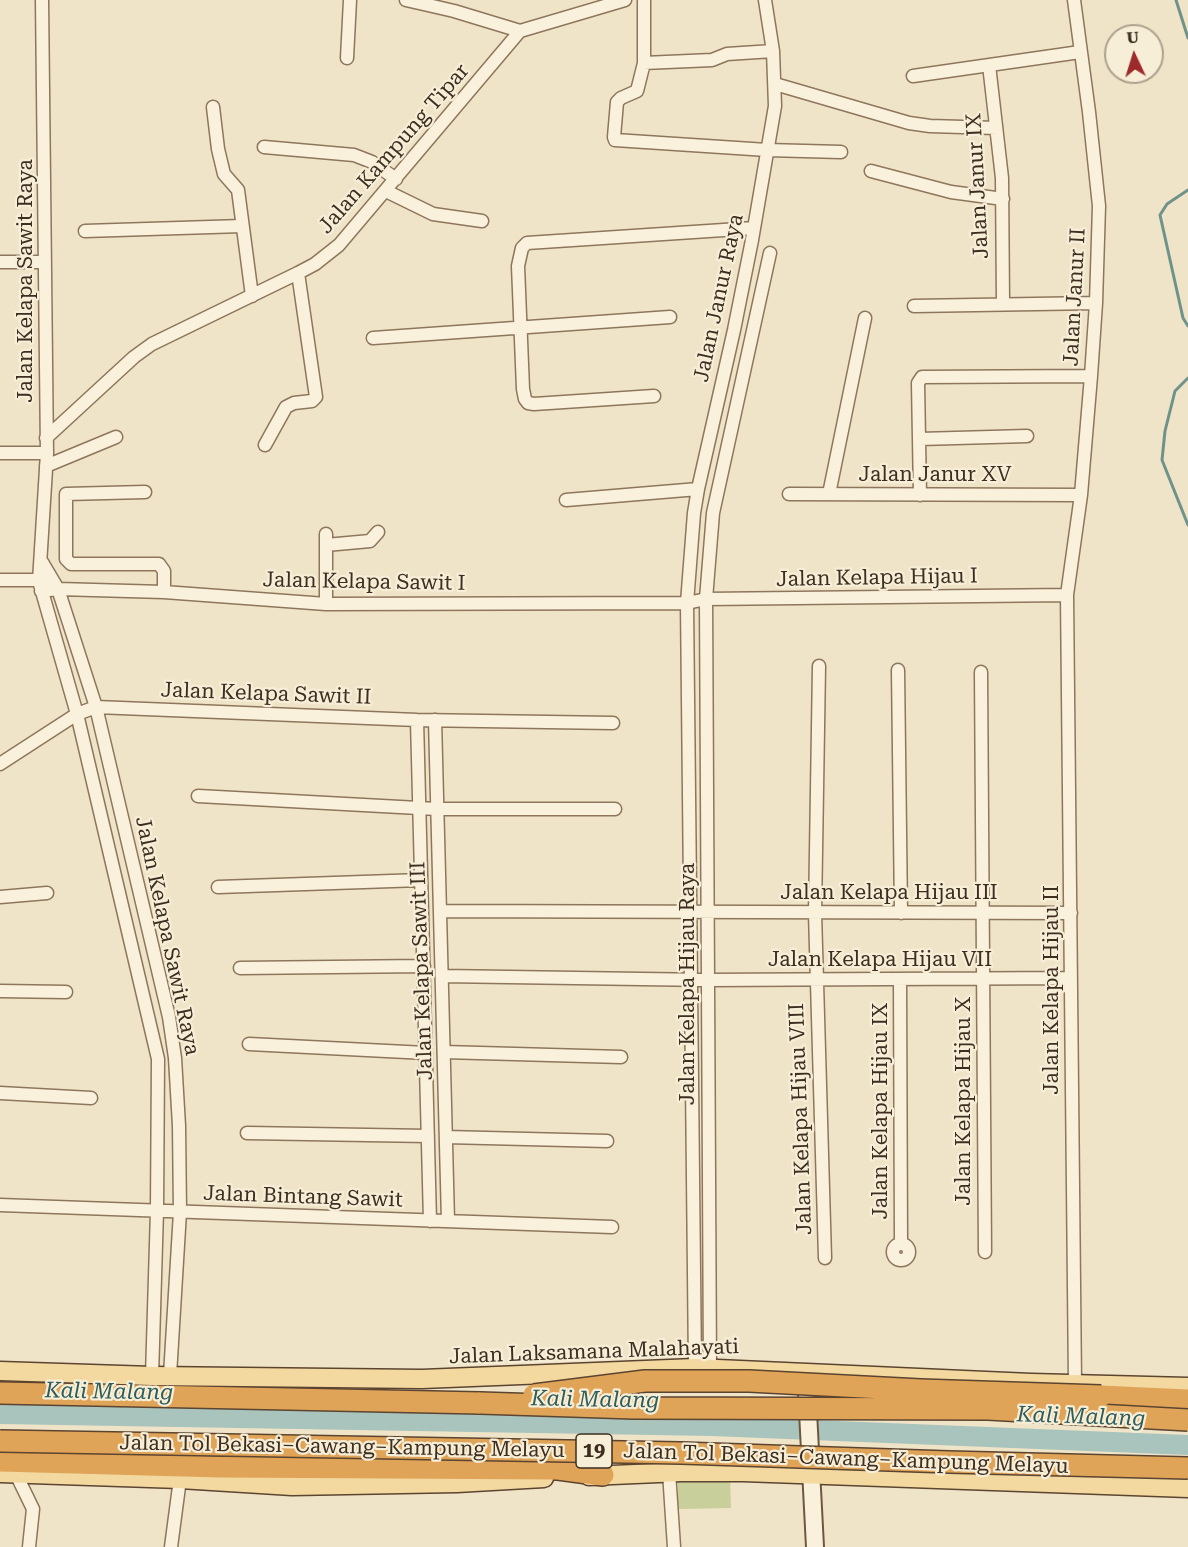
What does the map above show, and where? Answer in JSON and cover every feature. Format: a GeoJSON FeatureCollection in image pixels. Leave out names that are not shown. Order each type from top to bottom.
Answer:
{"type":"FeatureCollection","features":[{"type":"Feature","properties":{"kind":"highway"},"geometry":{"type":"LineString","coordinates":[[480,1403],[645,1381],[749,1381],[1188,1400]]}},
{"type":"Feature","properties":{"kind":"highway","name":"Jalan Tol Bekasi–Cawang–Kampung Melayu"},"geometry":{"type":"LineString","coordinates":[[0,1393],[634,1408],[988,1409],[1188,1420]]}},
{"type":"Feature","properties":{"kind":"highway","name":"Jalan Tol Bekasi–Cawang–Kampung Melayu"},"geometry":{"type":"LineString","coordinates":[[0,1441],[681,1453],[1188,1468]]}},
{"type":"Feature","properties":{"kind":"highway"},"geometry":{"type":"LineString","coordinates":[[5,1469],[209,1467],[558,1469],[603,1475]]}},
{"type":"Feature","properties":{"kind":"main road","name":"Jalan Laksamana Malahayati"},"geometry":{"type":"LineString","coordinates":[[0,1371],[152,1376],[447,1379],[703,1368],[1188,1387]]}},
{"type":"Feature","properties":{"kind":"main road"},"geometry":{"type":"LineString","coordinates":[[5,1469],[292,1486],[457,1483],[669,1472],[810,1473],[1188,1488]]}},
{"type":"Feature","properties":{"kind":"street","name":"Jalan Kelapa Sawit Raya"},"geometry":{"type":"LineString","coordinates":[[42,0],[46,438],[42,561],[158,1059],[157,1211],[152,1376]]}},
{"type":"Feature","properties":{"kind":"street"},"geometry":{"type":"LineString","coordinates":[[347,58],[350,0]]}},
{"type":"Feature","properties":{"kind":"street"},"geometry":{"type":"LineString","coordinates":[[406,0],[455,5],[520,31],[625,0]]}},
{"type":"Feature","properties":{"kind":"street"},"geometry":{"type":"LineString","coordinates":[[644,0],[644,63],[637,92],[617,102],[615,140],[767,150],[841,152]]}},
{"type":"Feature","properties":{"kind":"street","name":"Jalan Janur Raya"},"geometry":{"type":"LineString","coordinates":[[687,603],[698,489],[734,330],[775,106],[773,51],[765,0]]}},
{"type":"Feature","properties":{"kind":"street","name":"Jalan Janur II"},"geometry":{"type":"LineString","coordinates":[[1067,595],[1081,495],[1091,376],[1099,206],[1074,0]]}},
{"type":"Feature","properties":{"kind":"street","name":"Jalan Kampung Tipar"},"geometry":{"type":"LineString","coordinates":[[46,438],[144,349],[315,264],[339,245],[520,31]]}},
{"type":"Feature","properties":{"kind":"street"},"geometry":{"type":"LineString","coordinates":[[644,63],[712,60],[727,54],[773,51]]}},
{"type":"Feature","properties":{"kind":"street"},"geometry":{"type":"LineString","coordinates":[[913,76],[1080,52]]}},
{"type":"Feature","properties":{"kind":"street","name":"Jalan Janur IX"},"geometry":{"type":"LineString","coordinates":[[988,65],[1003,199],[1003,304]]}},
{"type":"Feature","properties":{"kind":"street"},"geometry":{"type":"LineString","coordinates":[[775,84],[909,123],[996,128]]}},
{"type":"Feature","properties":{"kind":"street"},"geometry":{"type":"LineString","coordinates":[[213,107],[218,149],[224,174],[238,190],[252,296]]}},
{"type":"Feature","properties":{"kind":"street"},"geometry":{"type":"LineString","coordinates":[[264,147],[354,155],[372,162],[396,179]]}},
{"type":"Feature","properties":{"kind":"street"},"geometry":{"type":"LineString","coordinates":[[871,171],[951,192],[1003,199]]}},
{"type":"Feature","properties":{"kind":"street"},"geometry":{"type":"LineString","coordinates":[[386,191],[433,214],[482,221]]}},
{"type":"Feature","properties":{"kind":"street"},"geometry":{"type":"LineString","coordinates":[[85,231],[242,226]]}},
{"type":"Feature","properties":{"kind":"street"},"geometry":{"type":"LineString","coordinates":[[654,396],[528,403],[523,389],[518,266],[522,248],[527,243],[754,228]]}},
{"type":"Feature","properties":{"kind":"street","name":"Jalan Janur Raya"},"geometry":{"type":"LineString","coordinates":[[706,599],[713,513],[770,253]]}},
{"type":"Feature","properties":{"kind":"street"},"geometry":{"type":"LineString","coordinates":[[0,262],[45,262]]}},
{"type":"Feature","properties":{"kind":"street"},"geometry":{"type":"LineString","coordinates":[[265,445],[286,407],[312,401],[316,397],[298,273]]}},
{"type":"Feature","properties":{"kind":"street"},"geometry":{"type":"LineString","coordinates":[[914,306],[1096,303]]}},
{"type":"Feature","properties":{"kind":"street"},"geometry":{"type":"LineString","coordinates":[[373,338],[670,317]]}},
{"type":"Feature","properties":{"kind":"street"},"geometry":{"type":"LineString","coordinates":[[829,494],[865,318]]}},
{"type":"Feature","properties":{"kind":"street"},"geometry":{"type":"LineString","coordinates":[[920,495],[918,383],[922,377],[1091,376]]}},
{"type":"Feature","properties":{"kind":"street"},"geometry":{"type":"LineString","coordinates":[[920,439],[1027,436]]}},
{"type":"Feature","properties":{"kind":"street"},"geometry":{"type":"LineString","coordinates":[[0,453],[46,459],[116,437]]}},
{"type":"Feature","properties":{"kind":"street"},"geometry":{"type":"LineString","coordinates":[[566,500],[698,489]]}},
{"type":"Feature","properties":{"kind":"street"},"geometry":{"type":"LineString","coordinates":[[45,494],[145,492]]}},
{"type":"Feature","properties":{"kind":"street"},"geometry":{"type":"LineString","coordinates":[[66,494],[66,559],[68,563],[159,564],[164,571],[165,592]]}},
{"type":"Feature","properties":{"kind":"street","name":"Jalan Janur XV"},"geometry":{"type":"LineString","coordinates":[[789,494],[1081,495]]}},
{"type":"Feature","properties":{"kind":"street"},"geometry":{"type":"LineString","coordinates":[[326,604],[326,539],[370,540],[378,532]]}},
{"type":"Feature","properties":{"kind":"street","name":"Jalan Kelapa Sawit I"},"geometry":{"type":"LineString","coordinates":[[0,580],[326,604],[687,603]]}},
{"type":"Feature","properties":{"kind":"street","name":"Jalan Kelapa Sawit Raya"},"geometry":{"type":"LineString","coordinates":[[47,585],[96,707],[169,1017],[175,1058],[179,1126],[180,1212],[170,1375]]}},
{"type":"Feature","properties":{"kind":"street","name":"Jalan Kelapa Hijau I"},"geometry":{"type":"LineString","coordinates":[[687,603],[706,599],[1067,595]]}},
{"type":"Feature","properties":{"kind":"street","name":"Jalan Kelapa Hijau II"},"geometry":{"type":"LineString","coordinates":[[1067,595],[1075,1384]]}},
{"type":"Feature","properties":{"kind":"street","name":"Jalan Kelapa Hijau Raya"},"geometry":{"type":"LineString","coordinates":[[703,1368],[710,1279],[706,599]]}},
{"type":"Feature","properties":{"kind":"street","name":"Jalan Kelapa Hijau Raya"},"geometry":{"type":"LineString","coordinates":[[687,603],[694,1278],[703,1368]]}},
{"type":"Feature","properties":{"kind":"street","name":"Jalan Kelapa Hijau VIII"},"geometry":{"type":"LineString","coordinates":[[819,666],[815,913],[825,1258]]}},
{"type":"Feature","properties":{"kind":"street"},"geometry":{"type":"LineString","coordinates":[[898,670],[901,913]]}},
{"type":"Feature","properties":{"kind":"street","name":"Jalan Kelapa Hijau X"},"geometry":{"type":"LineString","coordinates":[[981,672],[985,1252]]}},
{"type":"Feature","properties":{"kind":"street"},"geometry":{"type":"LineString","coordinates":[[0,764],[77,714],[96,707]]}},
{"type":"Feature","properties":{"kind":"street","name":"Jalan Kelapa Sawit II"},"geometry":{"type":"LineString","coordinates":[[96,707],[417,720],[613,723]]}},
{"type":"Feature","properties":{"kind":"street","name":"Jalan Kelapa Sawit III"},"geometry":{"type":"LineString","coordinates":[[417,720],[430,1221]]}},
{"type":"Feature","properties":{"kind":"street","name":"Jalan Kelapa Sawit III"},"geometry":{"type":"LineString","coordinates":[[435,720],[448,1221]]}},
{"type":"Feature","properties":{"kind":"street"},"geometry":{"type":"LineString","coordinates":[[198,796],[437,808],[615,809]]}},
{"type":"Feature","properties":{"kind":"street"},"geometry":{"type":"LineString","coordinates":[[218,887],[421,880]]}},
{"type":"Feature","properties":{"kind":"street"},"geometry":{"type":"LineString","coordinates":[[0,897],[47,893]]}},
{"type":"Feature","properties":{"kind":"street","name":"Jalan Kelapa Hijau III"},"geometry":{"type":"LineString","coordinates":[[440,911],[1071,913]]}},
{"type":"Feature","properties":{"kind":"street"},"geometry":{"type":"LineString","coordinates":[[240,968],[424,966]]}},
{"type":"Feature","properties":{"kind":"street","name":"Jalan Kelapa Hijau VII"},"geometry":{"type":"LineString","coordinates":[[442,976],[708,980],[1070,978]]}},
{"type":"Feature","properties":{"kind":"street","name":"Jalan Kelapa Hijau IX"},"geometry":{"type":"LineString","coordinates":[[900,979],[901,1243]]}},
{"type":"Feature","properties":{"kind":"street"},"geometry":{"type":"LineString","coordinates":[[0,991],[66,993]]}},
{"type":"Feature","properties":{"kind":"street"},"geometry":{"type":"LineString","coordinates":[[249,1044],[426,1053]]}},
{"type":"Feature","properties":{"kind":"street"},"geometry":{"type":"LineString","coordinates":[[444,1052],[621,1057]]}},
{"type":"Feature","properties":{"kind":"street"},"geometry":{"type":"LineString","coordinates":[[0,1093],[91,1098]]}},
{"type":"Feature","properties":{"kind":"street"},"geometry":{"type":"LineString","coordinates":[[247,1133],[428,1136]]}},
{"type":"Feature","properties":{"kind":"street"},"geometry":{"type":"LineString","coordinates":[[446,1137],[607,1141]]}},
{"type":"Feature","properties":{"kind":"street","name":"Jalan Bintang Sawit"},"geometry":{"type":"LineString","coordinates":[[0,1205],[612,1227]]}},
{"type":"Feature","properties":{"kind":"street"},"geometry":{"type":"LineString","coordinates":[[694,1278],[710,1279]]}},
{"type":"Feature","properties":{"kind":"street"},"geometry":{"type":"LineString","coordinates":[[154,1331],[172,1331]]}},
{"type":"Feature","properties":{"kind":"street"},"geometry":{"type":"LineString","coordinates":[[806,1372],[815,1547]]}},
{"type":"Feature","properties":{"kind":"street"},"geometry":{"type":"LineString","coordinates":[[5,1469],[33,1509],[29,1547]]}},
{"type":"Feature","properties":{"kind":"street"},"geometry":{"type":"LineString","coordinates":[[669,1472],[674,1547]]}},
{"type":"Feature","properties":{"kind":"street"},"geometry":{"type":"LineString","coordinates":[[171,1547],[180,1479]]}},
{"type":"Feature","properties":{"kind":"green space"},"geometry":{"type":"Polygon","coordinates":[[[730,1476],[731,1508],[678,1509],[678,1477],[730,1476]]]}},
{"type":"Feature","properties":{"kind":"waterway"},"geometry":{"type":"LineString","coordinates":[[1176,0],[1188,38]]}},
{"type":"Feature","properties":{"kind":"waterway"},"geometry":{"type":"LineString","coordinates":[[1188,190],[1167,204],[1160,215],[1183,318],[1188,326]]}},
{"type":"Feature","properties":{"kind":"waterway"},"geometry":{"type":"LineString","coordinates":[[1188,378],[1175,391],[1165,431],[1162,460],[1188,525]]}},
{"type":"Feature","properties":{"kind":"waterway","name":"Kali Malang"},"geometry":{"type":"LineString","coordinates":[[0,1414],[712,1426],[1188,1445]]}}]}
